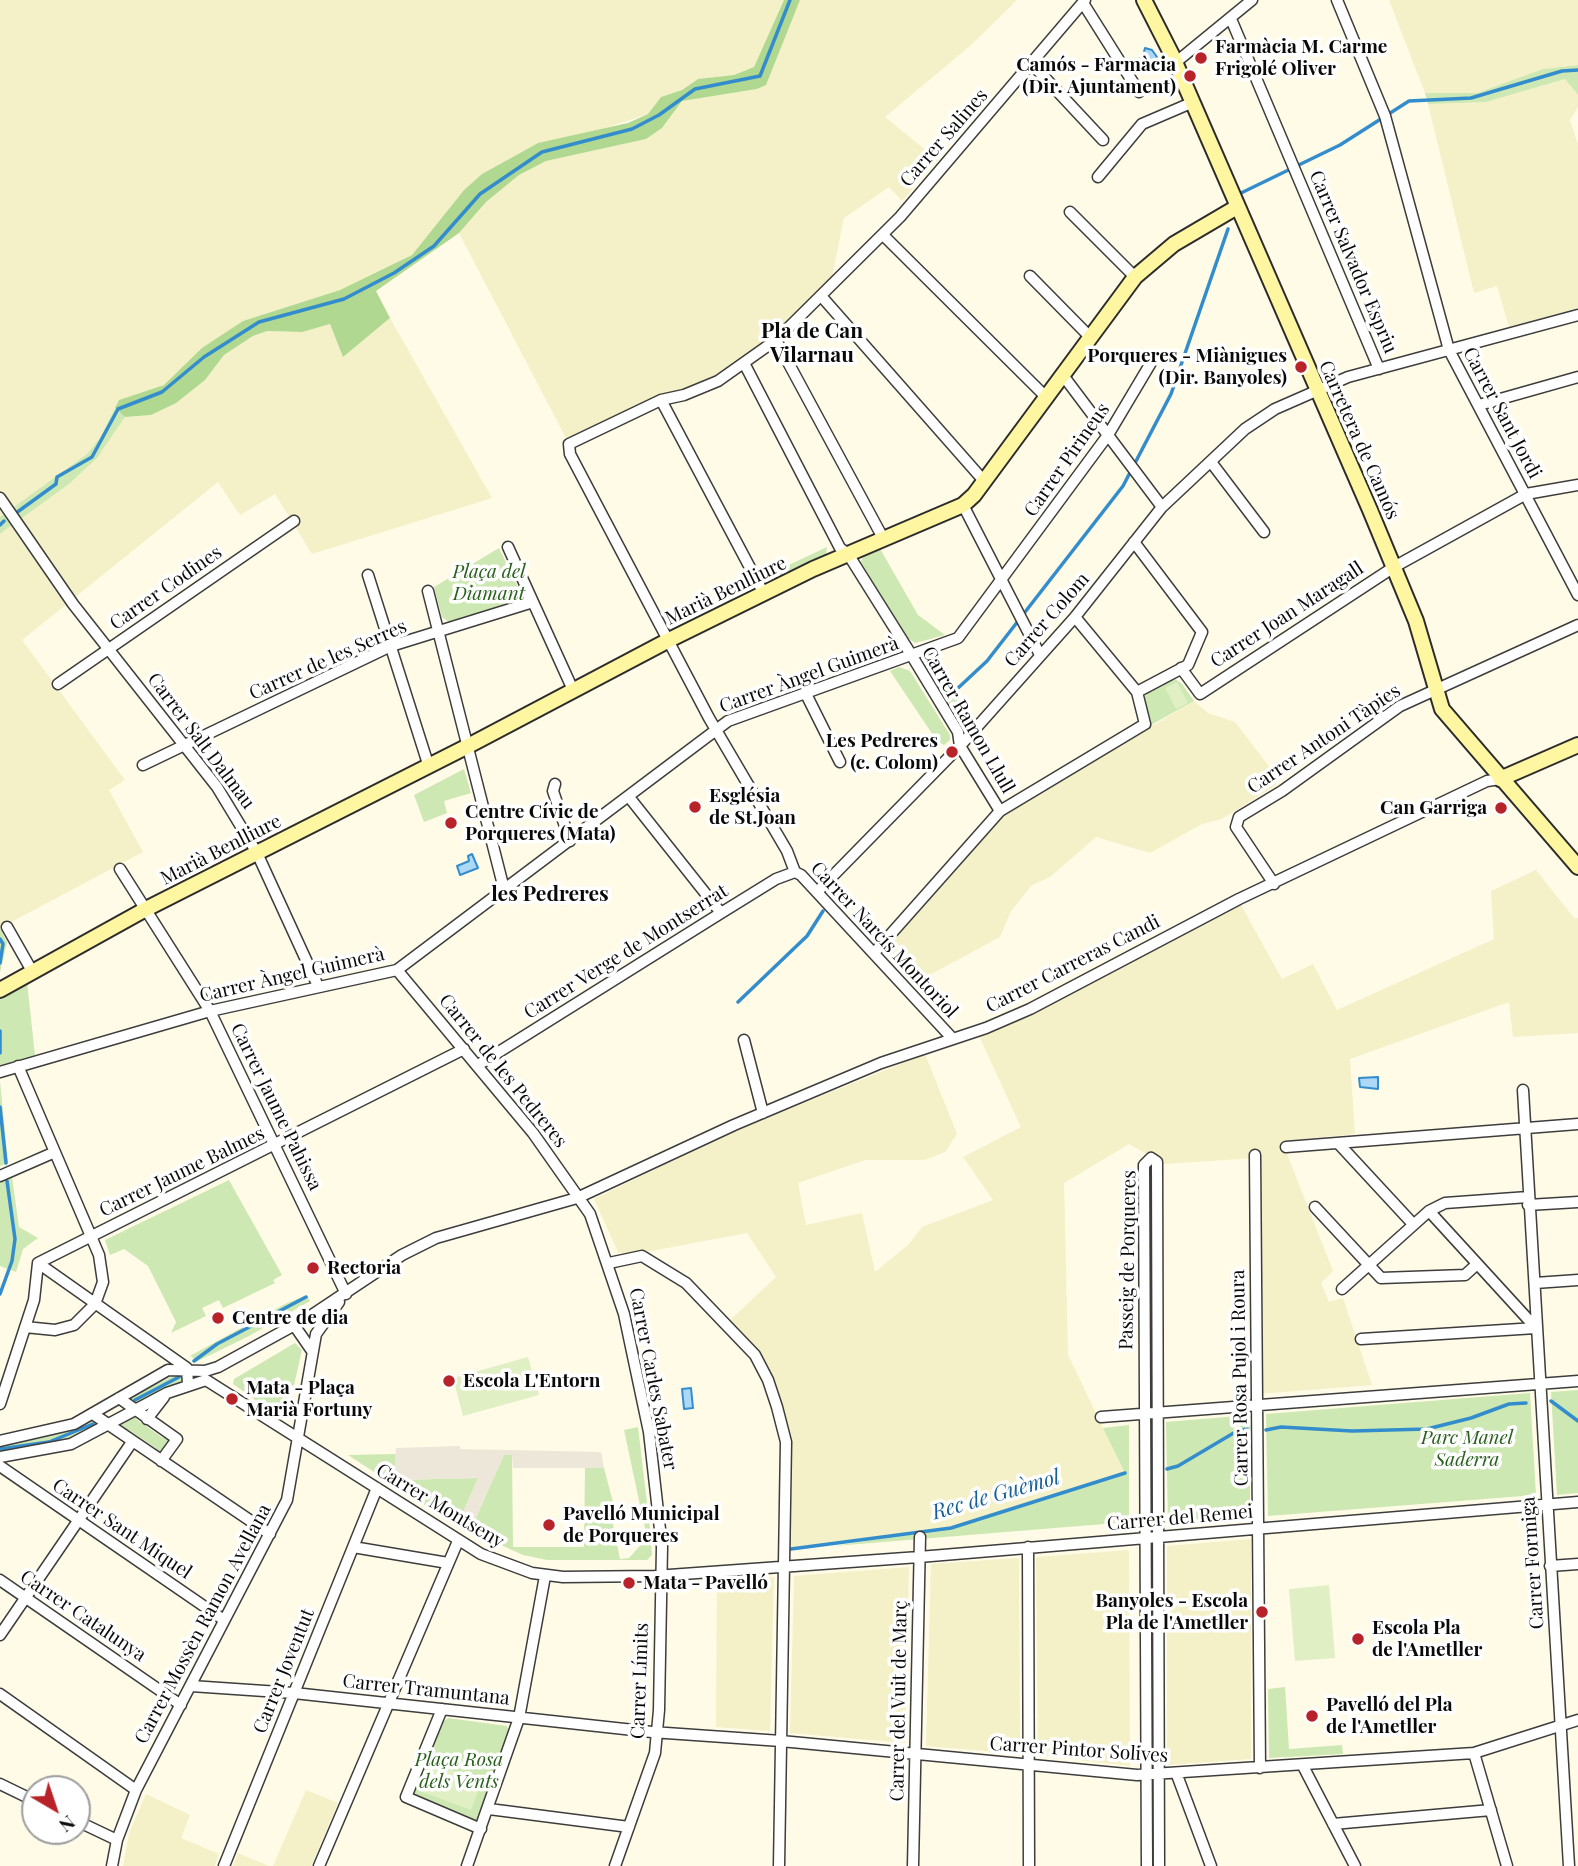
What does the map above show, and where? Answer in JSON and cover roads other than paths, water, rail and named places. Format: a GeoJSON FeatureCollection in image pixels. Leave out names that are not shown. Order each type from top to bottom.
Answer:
{"type":"FeatureCollection","features":[{"type":"Feature","properties":{"kind":"street","name":"Carretera de Camós"},"geometry":{"type":"LineString","coordinates":[[1144,0],[1175,63],[1394,567],[1416,621],[1442,709],[1578,867]]}},
{"type":"Feature","properties":{"kind":"street"},"geometry":{"type":"LineString","coordinates":[[1175,63],[1252,0]]}},
{"type":"Feature","properties":{"kind":"street","name":"Carrer Sant Jordi"},"geometry":{"type":"LineString","coordinates":[[1338,0],[1385,116],[1449,350],[1578,595]]}},
{"type":"Feature","properties":{"kind":"street"},"geometry":{"type":"LineString","coordinates":[[1084,1],[1139,92]]}},
{"type":"Feature","properties":{"kind":"street","name":"Carrer Salines"},"geometry":{"type":"LineString","coordinates":[[661,400],[684,395],[718,381],[776,340],[822,297],[883,235],[1084,1]]}},
{"type":"Feature","properties":{"kind":"street","name":"Carrer Salvador Espriu"},"geometry":{"type":"LineString","coordinates":[[1231,19],[1379,369]]}},
{"type":"Feature","properties":{"kind":"street"},"geometry":{"type":"LineString","coordinates":[[1032,64],[1103,140]]}},
{"type":"Feature","properties":{"kind":"street"},"geometry":{"type":"LineString","coordinates":[[1098,177],[1142,124],[1191,103]]}},
{"type":"Feature","properties":{"kind":"street","name":"Marià Benlliure"},"geometry":{"type":"LineString","coordinates":[[0,990],[146,909],[468,747],[669,640],[848,554],[963,505],[984,481],[1135,277],[1174,244],[1237,207]]}},
{"type":"Feature","properties":{"kind":"street"},"geometry":{"type":"LineString","coordinates":[[1070,212],[1135,277]]}},
{"type":"Feature","properties":{"kind":"street"},"geometry":{"type":"LineString","coordinates":[[883,235],[1045,396]]}},
{"type":"Feature","properties":{"kind":"street"},"geometry":{"type":"LineString","coordinates":[[1030,276],[1090,337]]}},
{"type":"Feature","properties":{"kind":"street"},"geometry":{"type":"LineString","coordinates":[[822,297],[984,481]]}},
{"type":"Feature","properties":{"kind":"street","name":"Carrer Colom"},"geometry":{"type":"LineString","coordinates":[[817,892],[960,746],[1076,617],[1162,507],[1245,429],[1275,409],[1316,390],[1379,369],[1578,315]]}},
{"type":"Feature","properties":{"kind":"street"},"geometry":{"type":"LineString","coordinates":[[776,340],[883,538]]}},
{"type":"Feature","properties":{"kind":"street","name":"Carrer Pirineus"},"geometry":{"type":"LineString","coordinates":[[1003,580],[1108,435],[1155,356]]}},
{"type":"Feature","properties":{"kind":"street","name":"Carrer Ramon Llull"},"geometry":{"type":"LineString","coordinates":[[744,363],[840,548],[848,554],[912,656],[958,732],[960,746],[1000,811]]}},
{"type":"Feature","properties":{"kind":"street"},"geometry":{"type":"LineString","coordinates":[[1062,374],[1162,507]]}},
{"type":"Feature","properties":{"kind":"street"},"geometry":{"type":"LineString","coordinates":[[1479,405],[1578,377]]}},
{"type":"Feature","properties":{"kind":"street"},"geometry":{"type":"LineString","coordinates":[[661,400],[764,594]]}},
{"type":"Feature","properties":{"kind":"street","name":"Carrer Narcís Montoriol"},"geometry":{"type":"LineString","coordinates":[[661,400],[569,444],[570,454],[716,730],[787,851],[795,872],[817,892],[952,1038]]}},
{"type":"Feature","properties":{"kind":"street"},"geometry":{"type":"LineString","coordinates":[[1211,462],[1264,532]]}},
{"type":"Feature","properties":{"kind":"street","name":"Carrer Joan Maragall"},"geometry":{"type":"LineString","coordinates":[[1181,668],[1200,694],[1394,567],[1526,495],[1578,485]]}},
{"type":"Feature","properties":{"kind":"street","name":"Carrer Salt Dalmau"},"geometry":{"type":"LineString","coordinates":[[0,498],[73,604],[217,787],[257,853],[318,986]]}},
{"type":"Feature","properties":{"kind":"street"},"geometry":{"type":"LineString","coordinates":[[963,505],[1040,655]]}},
{"type":"Feature","properties":{"kind":"street","name":"Carrer Codines"},"geometry":{"type":"LineString","coordinates":[[58,684],[294,521]]}},
{"type":"Feature","properties":{"kind":"street"},"geometry":{"type":"LineString","coordinates":[[1134,542],[1202,632],[1188,665],[1137,692]]}},
{"type":"Feature","properties":{"kind":"street"},"geometry":{"type":"LineString","coordinates":[[508,547],[573,690]]}},
{"type":"Feature","properties":{"kind":"street"},"geometry":{"type":"LineString","coordinates":[[368,575],[429,767]]}},
{"type":"Feature","properties":{"kind":"street","name":"Carrer Àngel Guimerà"},"geometry":{"type":"LineString","coordinates":[[0,1072],[209,1011],[397,970],[728,721],[958,638],[1003,580]]}},
{"type":"Feature","properties":{"kind":"street"},"geometry":{"type":"LineString","coordinates":[[428,591],[504,889]]}},
{"type":"Feature","properties":{"kind":"street","name":"Carrer de les Serres"},"geometry":{"type":"LineString","coordinates":[[143,765],[391,646],[533,602]]}},
{"type":"Feature","properties":{"kind":"street"},"geometry":{"type":"LineString","coordinates":[[874,953],[1000,811],[1145,723],[1137,692],[1076,617]]}},
{"type":"Feature","properties":{"kind":"street","name":"Carrer Antoni Tàpies"},"geometry":{"type":"LineString","coordinates":[[1274,884],[1236,827],[1246,811],[1282,791],[1400,706],[1577,628]]}},
{"type":"Feature","properties":{"kind":"street"},"geometry":{"type":"LineString","coordinates":[[806,694],[840,762]]}},
{"type":"Feature","properties":{"kind":"street"},"geometry":{"type":"LineString","coordinates":[[1500,779],[1578,745]]}},
{"type":"Feature","properties":{"kind":"street","name":"Carrer Carreras Candi"},"geometry":{"type":"LineString","coordinates":[[218,1367],[345,1294],[402,1255],[436,1238],[577,1198],[763,1113],[881,1063],[986,1028],[1030,1009],[1169,934],[1487,781],[1500,779]]}},
{"type":"Feature","properties":{"kind":"street"},"geometry":{"type":"LineString","coordinates":[[555,784],[553,791],[570,841]]}},
{"type":"Feature","properties":{"kind":"street"},"geometry":{"type":"LineString","coordinates":[[629,796],[721,913]]}},
{"type":"Feature","properties":{"kind":"street","name":"Carrer Jaume Pahissa"},"geometry":{"type":"LineString","coordinates":[[120,869],[209,1011],[277,1146],[345,1294]]}},
{"type":"Feature","properties":{"kind":"street","name":"Carrer Verge de Montserrat"},"geometry":{"type":"LineString","coordinates":[[478,1065],[776,879],[795,872]]}},
{"type":"Feature","properties":{"kind":"street"},"geometry":{"type":"LineString","coordinates":[[7,927],[32,971]]}},
{"type":"Feature","properties":{"kind":"street","name":"Carrer de les Pedreres"},"geometry":{"type":"LineString","coordinates":[[397,970],[478,1065],[555,1162],[577,1198]]}},
{"type":"Feature","properties":{"kind":"street"},"geometry":{"type":"LineString","coordinates":[[744,1040],[763,1113]]}},
{"type":"Feature","properties":{"kind":"street","name":"Carrer Jaume Balmes"},"geometry":{"type":"LineString","coordinates":[[38,1263],[277,1146],[464,1049]]}},
{"type":"Feature","properties":{"kind":"street"},"geometry":{"type":"LineString","coordinates":[[18,1066],[91,1235],[103,1273],[101,1290],[95,1304],[83,1319],[64,1328],[25,1327]]}},
{"type":"Feature","properties":{"kind":"street","name":"Carrer Formiga"},"geometry":{"type":"LineString","coordinates":[[1523,1090],[1569,1866]]}},
{"type":"Feature","properties":{"kind":"street"},"geometry":{"type":"LineString","coordinates":[[1286,1147],[1578,1124]]}},
{"type":"Feature","properties":{"kind":"street"},"geometry":{"type":"LineString","coordinates":[[1338,1143],[1413,1224]]}},
{"type":"Feature","properties":{"kind":"street"},"geometry":{"type":"LineString","coordinates":[[0,1175],[55,1152]]}},
{"type":"Feature","properties":{"kind":"street","name":"Carrer Rosa Pujol i Roura"},"geometry":{"type":"LineString","coordinates":[[1255,1155],[1260,1768]]}},
{"type":"Feature","properties":{"kind":"street","name":"Passeig de Porqueres"},"geometry":{"type":"LineString","coordinates":[[1147,1866],[1153,1775],[1157,1537],[1157,1162],[1151,1158],[1144,1165],[1145,1538],[1153,1775],[1159,1866]]}},
{"type":"Feature","properties":{"kind":"street","name":"Carrer Carles Sabater"},"geometry":{"type":"LineString","coordinates":[[577,1198],[590,1214],[609,1263],[624,1314],[649,1432],[659,1506],[661,1575]]}},
{"type":"Feature","properties":{"kind":"street"},"geometry":{"type":"LineString","coordinates":[[1342,1289],[1413,1224],[1445,1203],[1578,1202]]}},
{"type":"Feature","properties":{"kind":"street"},"geometry":{"type":"LineString","coordinates":[[1315,1207],[1381,1278],[1465,1275],[1476,1265]]}},
{"type":"Feature","properties":{"kind":"street"},"geometry":{"type":"LineString","coordinates":[[1429,1211],[1536,1328]]}},
{"type":"Feature","properties":{"kind":"street"},"geometry":{"type":"LineString","coordinates":[[609,1263],[642,1256],[686,1283],[755,1355],[768,1380],[786,1442],[779,1866]]}},
{"type":"Feature","properties":{"kind":"street"},"geometry":{"type":"LineString","coordinates":[[0,1404],[34,1300],[38,1263],[187,1368]]}},
{"type":"Feature","properties":{"kind":"street"},"geometry":{"type":"LineString","coordinates":[[1535,1283],[1578,1280]]}},
{"type":"Feature","properties":{"kind":"street","name":"Carrer Mossèn Ramon Avellana"},"geometry":{"type":"LineString","coordinates":[[112,1866],[117,1840],[136,1790],[287,1500],[312,1351],[326,1317],[345,1294]]}},
{"type":"Feature","properties":{"kind":"street"},"geometry":{"type":"LineString","coordinates":[[294,1325],[312,1351]]}},
{"type":"Feature","properties":{"kind":"street"},"geometry":{"type":"LineString","coordinates":[[1361,1339],[1536,1328]]}},
{"type":"Feature","properties":{"kind":"street"},"geometry":{"type":"LineString","coordinates":[[0,1441],[63,1428],[168,1370],[187,1368],[205,1371],[218,1367],[220,1389]]}},
{"type":"Feature","properties":{"kind":"street"},"geometry":{"type":"LineString","coordinates":[[0,1457],[71,1444],[109,1426],[166,1393],[188,1384],[187,1368]]}},
{"type":"Feature","properties":{"kind":"street","name":"Carrer Montseny"},"geometry":{"type":"LineString","coordinates":[[188,1384],[200,1380],[210,1382],[458,1541],[501,1563],[545,1576],[594,1578],[785,1565]]}},
{"type":"Feature","properties":{"kind":"street"},"geometry":{"type":"LineString","coordinates":[[1101,1417],[1578,1381]]}},
{"type":"Feature","properties":{"kind":"street"},"geometry":{"type":"LineString","coordinates":[[147,1419],[166,1393]]}},
{"type":"Feature","properties":{"kind":"street"},"geometry":{"type":"LineString","coordinates":[[119,1398],[177,1438],[161,1461]]}},
{"type":"Feature","properties":{"kind":"street"},"geometry":{"type":"LineString","coordinates":[[93,1413],[270,1534]]}},
{"type":"Feature","properties":{"kind":"street"},"geometry":{"type":"LineString","coordinates":[[0,1635],[132,1442]]}},
{"type":"Feature","properties":{"kind":"street","name":"Carrer Sant Miquel"},"geometry":{"type":"LineString","coordinates":[[0,1466],[224,1620]]}},
{"type":"Feature","properties":{"kind":"street","name":"Carrer Joventut"},"geometry":{"type":"LineString","coordinates":[[224,1866],[376,1488]]}},
{"type":"Feature","properties":{"kind":"street","name":"Carrer del Remei"},"geometry":{"type":"LineString","coordinates":[[785,1565],[919,1557],[1578,1502]]}},
{"type":"Feature","properties":{"kind":"street","name":"Carrer del Vuit de Març"},"geometry":{"type":"LineString","coordinates":[[913,1866],[920,1537]]}},
{"type":"Feature","properties":{"kind":"street"},"geometry":{"type":"LineString","coordinates":[[319,1866],[458,1541]]}},
{"type":"Feature","properties":{"kind":"street"},"geometry":{"type":"LineString","coordinates":[[352,1547],[448,1563]]}},
{"type":"Feature","properties":{"kind":"street"},"geometry":{"type":"LineString","coordinates":[[1028,1547],[1028,1866]]}},
{"type":"Feature","properties":{"kind":"street"},"geometry":{"type":"LineString","coordinates":[[1550,1566],[1578,1564]]}},
{"type":"Feature","properties":{"kind":"street","name":"Carrer Límits"},"geometry":{"type":"LineString","coordinates":[[615,1866],[655,1753],[658,1732],[661,1575]]}},
{"type":"Feature","properties":{"kind":"street"},"geometry":{"type":"LineString","coordinates":[[467,1866],[519,1718],[545,1576]]}},
{"type":"Feature","properties":{"kind":"street","name":"Carrer Catalunya"},"geometry":{"type":"LineString","coordinates":[[0,1580],[181,1705]]}},
{"type":"Feature","properties":{"kind":"street","name":"Carrer Tramuntana"},"geometry":{"type":"LineString","coordinates":[[191,1686],[294,1693],[658,1732]]}},
{"type":"Feature","properties":{"kind":"street"},"geometry":{"type":"LineString","coordinates":[[0,1694],[136,1790]]}},
{"type":"Feature","properties":{"kind":"street"},"geometry":{"type":"LineString","coordinates":[[442,1709],[405,1797],[481,1829]]}},
{"type":"Feature","properties":{"kind":"street","name":"Carrer Pintor Solives"},"geometry":{"type":"LineString","coordinates":[[658,1732],[1028,1765],[1177,1775],[1474,1753],[1578,1720]]}},
{"type":"Feature","properties":{"kind":"street"},"geometry":{"type":"LineString","coordinates":[[1474,1753],[1507,1866]]}},
{"type":"Feature","properties":{"kind":"street"},"geometry":{"type":"LineString","coordinates":[[1303,1766],[1355,1866]]}},
{"type":"Feature","properties":{"kind":"street"},"geometry":{"type":"LineString","coordinates":[[1177,1775],[1179,1787],[1210,1866]]}},
{"type":"Feature","properties":{"kind":"street"},"geometry":{"type":"LineString","coordinates":[[0,1784],[21,1794]]}},
{"type":"Feature","properties":{"kind":"street"},"geometry":{"type":"LineString","coordinates":[[489,1809],[629,1827]]}},
{"type":"Feature","properties":{"kind":"street"},"geometry":{"type":"LineString","coordinates":[[1333,1824],[1491,1810]]}},
{"type":"Feature","properties":{"kind":"street"},"geometry":{"type":"LineString","coordinates":[[1566,1815],[1578,1812]]}},
{"type":"Feature","properties":{"kind":"street"},"geometry":{"type":"LineString","coordinates":[[91,1828],[117,1840]]}},
{"type":"Feature","properties":{"kind":"water"},"geometry":{"type":"Polygon","coordinates":[[[1145,48],[1152,50],[1157,57],[1140,68],[1137,61],[1143,56],[1145,48]]]}},
{"type":"Feature","properties":{"kind":"water"},"geometry":{"type":"Polygon","coordinates":[[[472,854],[478,868],[460,875],[457,866],[469,861],[468,856],[472,854]]]}},
{"type":"Feature","properties":{"kind":"water"},"geometry":{"type":"Polygon","coordinates":[[[1378,1077],[1378,1089],[1360,1087],[1359,1078],[1378,1077]]]}},
{"type":"Feature","properties":{"kind":"water"},"geometry":{"type":"Polygon","coordinates":[[[691,1388],[693,1408],[684,1409],[682,1389],[691,1388]]]}},
{"type":"Feature","properties":{"kind":"waterway"},"geometry":{"type":"LineString","coordinates":[[16,513],[56,484],[57,477],[92,457],[118,409],[162,392],[204,357],[259,322],[344,299],[394,273],[434,246],[480,194],[542,152],[632,129],[659,115],[695,89],[760,76],[790,0]]}},
{"type":"Feature","properties":{"kind":"waterway"},"geometry":{"type":"LineString","coordinates":[[1241,193],[1340,145],[1409,101],[1471,98],[1562,71],[1578,70]]}},
{"type":"Feature","properties":{"kind":"waterway"},"geometry":{"type":"LineString","coordinates":[[957,689],[987,661],[1123,486],[1171,394],[1228,229]]}},
{"type":"Feature","properties":{"kind":"waterway"},"geometry":{"type":"LineString","coordinates":[[0,525],[4,521]]}},
{"type":"Feature","properties":{"kind":"waterway"},"geometry":{"type":"LineString","coordinates":[[738,1002],[807,936],[823,911]]}},
{"type":"Feature","properties":{"kind":"waterway"},"geometry":{"type":"LineString","coordinates":[[0,939],[3,944],[0,963]]}},
{"type":"Feature","properties":{"kind":"waterway"},"geometry":{"type":"LineString","coordinates":[[0,1031],[0,1053]]}},
{"type":"Feature","properties":{"kind":"waterway"},"geometry":{"type":"LineString","coordinates":[[0,1107],[6,1163]]}},
{"type":"Feature","properties":{"kind":"waterway"},"geometry":{"type":"LineString","coordinates":[[0,1294],[12,1261],[15,1239],[7,1181]]}},
{"type":"Feature","properties":{"kind":"waterway","name":"Rec de Guèmol"},"geometry":{"type":"LineString","coordinates":[[194,1361],[217,1344],[306,1297]]}},
{"type":"Feature","properties":{"kind":"waterway","name":"Rec de Guèmol"},"geometry":{"type":"LineString","coordinates":[[135,1400],[179,1377]]}},
{"type":"Feature","properties":{"kind":"waterway","name":"Rec de Guèmol"},"geometry":{"type":"LineString","coordinates":[[1551,1401],[1578,1421]]}},
{"type":"Feature","properties":{"kind":"waterway","name":"Rec de Guèmol"},"geometry":{"type":"LineString","coordinates":[[1266,1430],[1281,1427],[1352,1431],[1427,1429],[1471,1418],[1509,1404],[1526,1403]]}},
{"type":"Feature","properties":{"kind":"waterway","name":"Rec de Guèmol"},"geometry":{"type":"LineString","coordinates":[[0,1449],[49,1442],[93,1424]]}},
{"type":"Feature","properties":{"kind":"waterway","name":"Rec de Guèmol"},"geometry":{"type":"LineString","coordinates":[[1167,1469],[1178,1466],[1237,1431],[1247,1429]]}},
{"type":"Feature","properties":{"kind":"waterway","name":"Rec de Guèmol"},"geometry":{"type":"LineString","coordinates":[[791,1549],[951,1528],[1125,1473]]}},
{"type":"Feature","properties":{"kind":"place","name":"Farmàcia M. Carme Frigolé Oliver"},"geometry":{"type":"Point","coordinates":[1201,58]}},
{"type":"Feature","properties":{"kind":"place","name":"Camós - Farmàcia (Dir. Ajuntament)"},"geometry":{"type":"Point","coordinates":[1190,76]}},
{"type":"Feature","properties":{"kind":"place","name":"Porqueres - Miànigues (Dir. Banyoles)"},"geometry":{"type":"Point","coordinates":[1301,367]}},
{"type":"Feature","properties":{"kind":"place","name":"Les Pedreres (c. Colom)"},"geometry":{"type":"Point","coordinates":[952,752]}},
{"type":"Feature","properties":{"kind":"place","name":"Església de St.Joan"},"geometry":{"type":"Point","coordinates":[695,807]}},
{"type":"Feature","properties":{"kind":"place","name":"Can Garriga"},"geometry":{"type":"Point","coordinates":[1501,808]}},
{"type":"Feature","properties":{"kind":"place","name":"Centre Cívic de Porqueres (Mata)"},"geometry":{"type":"Point","coordinates":[451,823]}},
{"type":"Feature","properties":{"kind":"place","name":"Rectoria"},"geometry":{"type":"Point","coordinates":[313,1268]}},
{"type":"Feature","properties":{"kind":"place","name":"Centre de dia"},"geometry":{"type":"Point","coordinates":[218,1318]}},
{"type":"Feature","properties":{"kind":"place","name":"Escola L'Entorn"},"geometry":{"type":"Point","coordinates":[449,1381]}},
{"type":"Feature","properties":{"kind":"place","name":"Mata - Plaça Marià Fortuny"},"geometry":{"type":"Point","coordinates":[232,1399]}},
{"type":"Feature","properties":{"kind":"place","name":"Pavelló Municipal de Porqueres"},"geometry":{"type":"Point","coordinates":[549,1525]}},
{"type":"Feature","properties":{"kind":"place","name":"Mata - Pavelló"},"geometry":{"type":"Point","coordinates":[629,1583]}},
{"type":"Feature","properties":{"kind":"place","name":"Banyoles - Escola Pla de l'Ametller"},"geometry":{"type":"Point","coordinates":[1262,1612]}},
{"type":"Feature","properties":{"kind":"place","name":"Escola Pla de l'Ametller"},"geometry":{"type":"Point","coordinates":[1358,1639]}},
{"type":"Feature","properties":{"kind":"place","name":"Pavelló del Pla de l'Ametller"},"geometry":{"type":"Point","coordinates":[1312,1716]}},
{"type":"Feature","properties":{"kind":"district","name":"Pla de Can Vilarnau"},"geometry":{"type":"Point","coordinates":[812,343]}},
{"type":"Feature","properties":{"kind":"district","name":"les Pedreres"},"geometry":{"type":"Point","coordinates":[550,894]}},
{"type":"Feature","properties":{"kind":"park label","name":"Plaça del Diamant"},"geometry":{"type":"Point","coordinates":[489,583]}},
{"type":"Feature","properties":{"kind":"park label","name":"Parc Manel Saderra"},"geometry":{"type":"Point","coordinates":[1467,1449]}},
{"type":"Feature","properties":{"kind":"park label","name":"Plaça Rosa dels Vents"},"geometry":{"type":"Point","coordinates":[459,1771]}}]}
